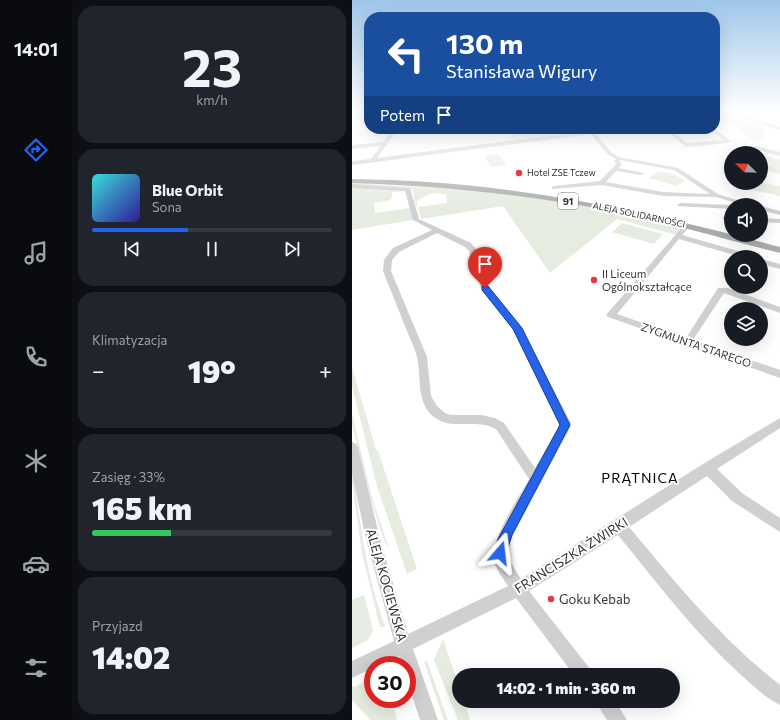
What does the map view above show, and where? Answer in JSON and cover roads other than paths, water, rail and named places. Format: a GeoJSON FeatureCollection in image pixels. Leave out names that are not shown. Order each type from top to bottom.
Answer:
{"type":"FeatureCollection","features":[{"type":"Feature","properties":{"kind":"main road","name":"ALEJA SOLIDARNOŚCI"},"geometry":{"type":"LineString","coordinates":[[352,180],[419,184],[515,193],[605,207],[687,225],[780,250]]}},
{"type":"Feature","properties":{"kind":"main road","name":"ALEJA SOLIDARNOŚCI"},"geometry":{"type":"LineString","coordinates":[[352,180],[476,185],[566,196],[649,212],[724,230]]}},
{"type":"Feature","properties":{"kind":"main road"},"geometry":{"type":"LineString","coordinates":[[767,242],[780,246]]}},
{"type":"Feature","properties":{"kind":"street"},"geometry":{"type":"LineString","coordinates":[[352,147],[378,145]]}},
{"type":"Feature","properties":{"kind":"street"},"geometry":{"type":"LineString","coordinates":[[372,160],[384,145]]}},
{"type":"Feature","properties":{"kind":"street"},"geometry":{"type":"LineString","coordinates":[[352,163],[482,145]]}},
{"type":"Feature","properties":{"kind":"street"},"geometry":{"type":"LineString","coordinates":[[602,145],[609,153],[617,158],[676,168],[716,195]]}},
{"type":"Feature","properties":{"kind":"street"},"geometry":{"type":"LineString","coordinates":[[768,151],[780,154]]}},
{"type":"Feature","properties":{"kind":"street"},"geometry":{"type":"LineString","coordinates":[[602,183],[619,164],[617,161]]}},
{"type":"Feature","properties":{"kind":"street"},"geometry":{"type":"LineString","coordinates":[[614,170],[641,174]]}},
{"type":"Feature","properties":{"kind":"street"},"geometry":{"type":"LineString","coordinates":[[554,188],[602,183],[664,194],[716,195],[726,198]]}},
{"type":"Feature","properties":{"kind":"street"},"geometry":{"type":"LineString","coordinates":[[352,186],[408,189],[416,220],[468,245],[473,250],[485,288],[517,328],[565,423],[564,428],[508,531],[501,548],[502,563],[519,589],[579,668]]}},
{"type":"Feature","properties":{"kind":"street"},"geometry":{"type":"LineString","coordinates":[[680,205],[724,207]]}},
{"type":"Feature","properties":{"kind":"street"},"geometry":{"type":"LineString","coordinates":[[768,210],[780,213]]}},
{"type":"Feature","properties":{"kind":"street"},"geometry":{"type":"LineString","coordinates":[[768,220],[780,221]]}},
{"type":"Feature","properties":{"kind":"street"},"geometry":{"type":"LineString","coordinates":[[687,225],[678,236],[725,250]]}},
{"type":"Feature","properties":{"kind":"street"},"geometry":{"type":"LineString","coordinates":[[438,230],[396,250],[388,260],[387,271],[422,356],[426,396],[436,413],[449,419],[488,419],[495,422],[500,426],[530,472],[537,478]]}},
{"type":"Feature","properties":{"kind":"street","name":"ZYGMUNTA STAREGO"},"geometry":{"type":"LineString","coordinates":[[678,236],[611,315],[687,343],[780,374]]}},
{"type":"Feature","properties":{"kind":"street"},"geometry":{"type":"LineString","coordinates":[[768,263],[780,267]]}},
{"type":"Feature","properties":{"kind":"street"},"geometry":{"type":"LineString","coordinates":[[687,343],[721,290],[725,290],[780,310]]}},
{"type":"Feature","properties":{"kind":"street","name":"FRANCISZKA ŻWIRKI"},"geometry":{"type":"LineString","coordinates":[[352,670],[534,581],[780,422]]}},
{"type":"Feature","properties":{"kind":"street","name":"ALEJA KOCIEWSKA"},"geometry":{"type":"LineString","coordinates":[[352,447],[373,539],[403,645],[429,720]]}},
{"type":"Feature","properties":{"kind":"street"},"geometry":{"type":"LineString","coordinates":[[707,468],[737,497],[780,526]]}},
{"type":"Feature","properties":{"kind":"street"},"geometry":{"type":"LineString","coordinates":[[619,526],[716,639],[745,667],[780,696]]}},
{"type":"Feature","properties":{"kind":"street"},"geometry":{"type":"LineString","coordinates":[[609,708],[618,720]]}},
{"type":"Feature","properties":{"kind":"place","name":"Hotel ZSE Tczew"},"geometry":{"type":"Point","coordinates":[519,173]}},
{"type":"Feature","properties":{"kind":"place","name":"II Liceum Ogólnokształcące"},"geometry":{"type":"Point","coordinates":[594,280]}},
{"type":"Feature","properties":{"kind":"place","name":"Goku Kebab"},"geometry":{"type":"Point","coordinates":[551,599]}},
{"type":"Feature","properties":{"kind":"district","name":"PRĄTNICA"},"geometry":{"type":"Point","coordinates":[640,478]}}]}
